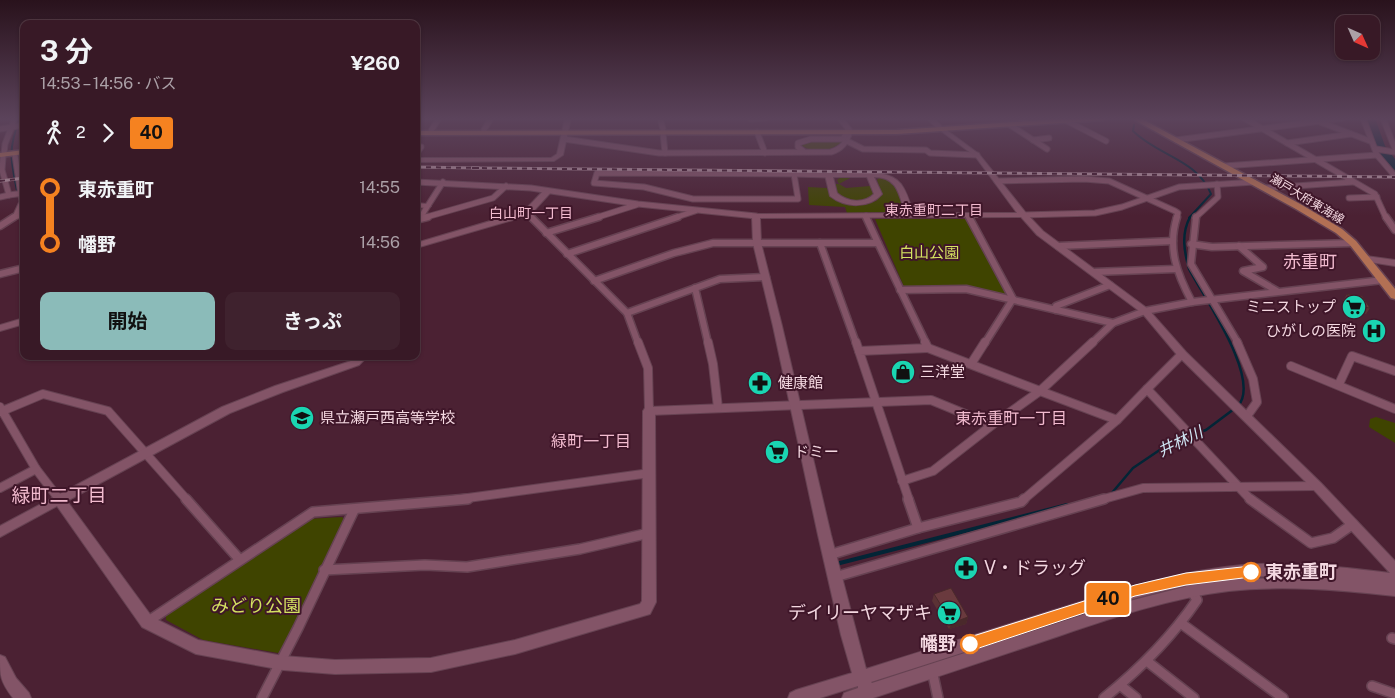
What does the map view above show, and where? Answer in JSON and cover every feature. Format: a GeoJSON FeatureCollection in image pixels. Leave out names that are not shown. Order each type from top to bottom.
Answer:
{"type":"FeatureCollection","features":[{"type":"Feature","properties":{"kind":"main road","name":"瀬戸大府東海線"},"geometry":{"type":"LineString","coordinates":[[1196,151],[1322,220],[1353,242],[1395,296]]}},
{"type":"Feature","properties":{"kind":"main road"},"geometry":{"type":"LineString","coordinates":[[2,156],[20,154]]}},
{"type":"Feature","properties":{"kind":"main road"},"geometry":{"type":"LineString","coordinates":[[2,156],[20,154]]}},
{"type":"Feature","properties":{"kind":"street"},"geometry":{"type":"LineString","coordinates":[[420,160],[548,162],[559,157],[561,151]]}},
{"type":"Feature","properties":{"kind":"street"},"geometry":{"type":"LineString","coordinates":[[652,151],[665,153],[765,153],[796,151]]}},
{"type":"Feature","properties":{"kind":"street"},"geometry":{"type":"LineString","coordinates":[[822,151],[836,151]]}},
{"type":"Feature","properties":{"kind":"street"},"geometry":{"type":"LineString","coordinates":[[927,151],[930,153],[977,155]]}},
{"type":"Feature","properties":{"kind":"street"},"geometry":{"type":"LineString","coordinates":[[971,151],[977,155],[1023,215],[1040,233],[1144,311],[1182,354],[1245,414],[1353,524],[1395,570]]}},
{"type":"Feature","properties":{"kind":"street"},"geometry":{"type":"LineString","coordinates":[[1299,151],[1377,197],[1386,220],[1395,230]]}},
{"type":"Feature","properties":{"kind":"street"},"geometry":{"type":"LineString","coordinates":[[1224,166],[1395,151]]}},
{"type":"Feature","properties":{"kind":"street"},"geometry":{"type":"LineString","coordinates":[[1377,152],[1395,176]]}},
{"type":"Feature","properties":{"kind":"street"},"geometry":{"type":"LineString","coordinates":[[15,155],[20,184]]}},
{"type":"Feature","properties":{"kind":"street"},"geometry":{"type":"LineString","coordinates":[[2,156],[2,170],[9,196]]}},
{"type":"Feature","properties":{"kind":"street"},"geometry":{"type":"LineString","coordinates":[[794,174],[798,199],[693,199],[644,187],[594,183],[597,172],[794,174],[888,176],[897,181],[910,216]]}},
{"type":"Feature","properties":{"kind":"street"},"geometry":{"type":"LineString","coordinates":[[829,175],[833,194],[851,202],[875,199],[878,194],[870,176]]}},
{"type":"Feature","properties":{"kind":"street"},"geometry":{"type":"LineString","coordinates":[[997,181],[1100,179],[1114,182],[1178,213],[1172,256],[1175,269],[1192,302]]}},
{"type":"Feature","properties":{"kind":"street"},"geometry":{"type":"LineString","coordinates":[[420,182],[506,186],[696,211],[756,216],[969,217],[1095,213],[1122,207],[1179,188],[1203,184],[1254,182]]}},
{"type":"Feature","properties":{"kind":"street"},"geometry":{"type":"LineString","coordinates":[[420,217],[443,182]]}},
{"type":"Feature","properties":{"kind":"street"},"geometry":{"type":"LineString","coordinates":[[1265,188],[1354,182]]}},
{"type":"Feature","properties":{"kind":"street"},"geometry":{"type":"LineString","coordinates":[[1217,184],[1218,197],[1195,218],[1190,264],[1239,345],[1253,378],[1257,402],[1245,414]]}},
{"type":"Feature","properties":{"kind":"street"},"geometry":{"type":"LineString","coordinates":[[420,219],[493,198],[506,186]]}},
{"type":"Feature","properties":{"kind":"street"},"geometry":{"type":"LineString","coordinates":[[420,245],[527,213],[548,191]]}},
{"type":"Feature","properties":{"kind":"street"},"geometry":{"type":"LineString","coordinates":[[0,196],[20,194]]}},
{"type":"Feature","properties":{"kind":"street"},"geometry":{"type":"LineString","coordinates":[[1349,198],[1377,197]]}},
{"type":"Feature","properties":{"kind":"street"},"geometry":{"type":"LineString","coordinates":[[546,233],[638,204]]}},
{"type":"Feature","properties":{"kind":"street"},"geometry":{"type":"LineString","coordinates":[[420,205],[428,206]]}},
{"type":"Feature","properties":{"kind":"street"},"geometry":{"type":"LineString","coordinates":[[16,215],[20,206]]}},
{"type":"Feature","properties":{"kind":"street"},"geometry":{"type":"LineString","coordinates":[[567,254],[696,211]]}},
{"type":"Feature","properties":{"kind":"street"},"geometry":{"type":"LineString","coordinates":[[240,560],[108,411],[42,394],[0,410],[36,469],[147,622],[196,647],[283,662],[335,667],[431,665],[515,648],[645,610],[649,602],[650,473],[648,368],[627,312],[527,213]]}},
{"type":"Feature","properties":{"kind":"street"},"geometry":{"type":"LineString","coordinates":[[0,226],[16,215],[20,214]]}},
{"type":"Feature","properties":{"kind":"street"},"geometry":{"type":"LineString","coordinates":[[756,216],[757,243],[829,555],[850,642],[861,678],[868,692]]}},
{"type":"Feature","properties":{"kind":"street"},"geometry":{"type":"LineString","coordinates":[[866,216],[928,348]]}},
{"type":"Feature","properties":{"kind":"street"},"geometry":{"type":"LineString","coordinates":[[969,217],[1013,299]]}},
{"type":"Feature","properties":{"kind":"street"},"geometry":{"type":"LineString","coordinates":[[1058,246],[1173,241]]}},
{"type":"Feature","properties":{"kind":"street"},"geometry":{"type":"LineString","coordinates":[[1191,244],[1212,247],[1353,242]]}},
{"type":"Feature","properties":{"kind":"street"},"geometry":{"type":"LineString","coordinates":[[594,280],[674,253],[712,243],[878,243]]}},
{"type":"Feature","properties":{"kind":"street"},"geometry":{"type":"LineString","coordinates":[[820,243],[877,402],[918,528]]}},
{"type":"Feature","properties":{"kind":"street"},"geometry":{"type":"LineString","coordinates":[[1239,246],[1263,267],[1243,271],[1277,291]]}},
{"type":"Feature","properties":{"kind":"street"},"geometry":{"type":"LineString","coordinates":[[1366,259],[1395,263]]}},
{"type":"Feature","properties":{"kind":"street"},"geometry":{"type":"LineString","coordinates":[[0,274],[20,269]]}},
{"type":"Feature","properties":{"kind":"street"},"geometry":{"type":"LineString","coordinates":[[1094,272],[1175,269]]}},
{"type":"Feature","properties":{"kind":"street"},"geometry":{"type":"LineString","coordinates":[[627,312],[720,279],[766,278]]}},
{"type":"Feature","properties":{"kind":"street"},"geometry":{"type":"LineString","coordinates":[[902,481],[933,472],[992,425],[1040,391],[1113,323],[1144,311],[1192,302],[1383,280]]}},
{"type":"Feature","properties":{"kind":"street"},"geometry":{"type":"LineString","coordinates":[[1056,310],[1056,306],[1110,285]]}},
{"type":"Feature","properties":{"kind":"street"},"geometry":{"type":"LineString","coordinates":[[695,288],[706,324],[718,408]]}},
{"type":"Feature","properties":{"kind":"street"},"geometry":{"type":"LineString","coordinates":[[900,290],[966,290],[1013,299],[1113,323]]}},
{"type":"Feature","properties":{"kind":"street"},"geometry":{"type":"LineString","coordinates":[[971,364],[1013,299]]}},
{"type":"Feature","properties":{"kind":"street"},"geometry":{"type":"LineString","coordinates":[[0,328],[20,322]]}},
{"type":"Feature","properties":{"kind":"street"},"geometry":{"type":"LineString","coordinates":[[859,351],[928,348],[1117,420]]}},
{"type":"Feature","properties":{"kind":"street"},"geometry":{"type":"LineString","coordinates":[[829,555],[918,528],[1021,502],[1117,420],[1182,354]]}},
{"type":"Feature","properties":{"kind":"street"},"geometry":{"type":"LineString","coordinates":[[1339,384],[1352,356],[1395,372]]}},
{"type":"Feature","properties":{"kind":"street"},"geometry":{"type":"LineString","coordinates":[[0,532],[235,406],[355,363],[358,360]]}},
{"type":"Feature","properties":{"kind":"street"},"geometry":{"type":"LineString","coordinates":[[1291,366],[1339,384],[1395,409]]}},
{"type":"Feature","properties":{"kind":"street"},"geometry":{"type":"LineString","coordinates":[[1147,389],[1254,502],[1311,543],[1320,544],[1346,530],[1353,524]]}},
{"type":"Feature","properties":{"kind":"street"},"geometry":{"type":"LineString","coordinates":[[649,411],[931,400],[992,425]]}},
{"type":"Feature","properties":{"kind":"street"},"geometry":{"type":"LineString","coordinates":[[0,488],[36,469]]}},
{"type":"Feature","properties":{"kind":"street"},"geometry":{"type":"LineString","coordinates":[[147,622],[309,514],[470,499],[650,473]]}},
{"type":"Feature","properties":{"kind":"street"},"geometry":{"type":"LineString","coordinates":[[835,577],[1143,488],[1316,486]]}},
{"type":"Feature","properties":{"kind":"street"},"geometry":{"type":"LineString","coordinates":[[262,698],[283,662],[324,570],[354,510]]}},
{"type":"Feature","properties":{"kind":"street"},"geometry":{"type":"LineString","coordinates":[[324,570],[425,565],[467,567],[580,549],[649,533]]}},
{"type":"Feature","properties":{"kind":"street"},"geometry":{"type":"LineString","coordinates":[[796,698],[861,678],[931,664],[1110,612],[1225,573],[1276,570],[1395,580]]}},
{"type":"Feature","properties":{"kind":"street"},"geometry":{"type":"LineString","coordinates":[[1189,585],[1338,584],[1395,590]]}},
{"type":"Feature","properties":{"kind":"street"},"geometry":{"type":"LineString","coordinates":[[1104,698],[1148,662],[1182,624],[1197,600],[1189,585]]}},
{"type":"Feature","properties":{"kind":"street"},"geometry":{"type":"LineString","coordinates":[[1182,624],[1283,698]]}},
{"type":"Feature","properties":{"kind":"street"},"geometry":{"type":"LineString","coordinates":[[0,662],[11,684],[23,698]]}},
{"type":"Feature","properties":{"kind":"street"},"geometry":{"type":"LineString","coordinates":[[1148,662],[1194,698]]}},
{"type":"Feature","properties":{"kind":"street"},"geometry":{"type":"LineString","coordinates":[[850,698],[931,664]]}},
{"type":"Feature","properties":{"kind":"street"},"geometry":{"type":"LineString","coordinates":[[931,664],[938,698]]}},
{"type":"Feature","properties":{"kind":"street"},"geometry":{"type":"LineString","coordinates":[[1120,685],[1136,698]]}},
{"type":"Feature","properties":{"kind":"street"},"geometry":{"type":"LineString","coordinates":[[1372,686],[1395,694]]}},
{"type":"Feature","properties":{"kind":"green space"},"geometry":{"type":"Polygon","coordinates":[[[841,177],[850,178],[839,184],[837,180],[841,177]]]}},
{"type":"Feature","properties":{"kind":"green space"},"geometry":{"type":"Polygon","coordinates":[[[880,177],[895,180],[904,209],[899,212],[847,213],[845,207],[809,205],[808,187],[827,188],[830,196],[842,201],[858,204],[876,201],[882,194],[877,180],[880,177]]]}},
{"type":"Feature","properties":{"kind":"green space"},"geometry":{"type":"Polygon","coordinates":[[[834,184],[839,184],[846,188],[870,186],[874,195],[866,200],[852,200],[838,194],[834,184]]]}},
{"type":"Feature","properties":{"kind":"green space","name":"白山公園"},"geometry":{"type":"Polygon","coordinates":[[[875,219],[967,219],[1008,296],[969,287],[905,289],[875,219]]]}},
{"type":"Feature","properties":{"kind":"green space"},"geometry":{"type":"Polygon","coordinates":[[[1376,417],[1395,423],[1395,443],[1369,427],[1370,419],[1376,417]]]}},
{"type":"Feature","properties":{"kind":"green space","name":"みどり公園"},"geometry":{"type":"Polygon","coordinates":[[[342,517],[344,519],[282,649],[278,653],[203,640],[166,620],[166,616],[308,519],[342,517]]]}},
{"type":"Feature","properties":{"kind":"building"},"geometry":{"type":"Polygon","coordinates":[[[1347,294],[1362,296],[1370,308],[1355,306],[1347,294]]]}},
{"type":"Feature","properties":{"kind":"building"},"geometry":{"type":"Polygon","coordinates":[[[951,588],[968,617],[952,623],[934,594],[951,588]]]}},
{"type":"Feature","properties":{"kind":"waterway"},"geometry":{"type":"LineString","coordinates":[[12,151],[18,195]]}},
{"type":"Feature","properties":{"kind":"waterway"},"geometry":{"type":"LineString","coordinates":[[1162,151],[1187,165],[1205,182],[1211,194],[1189,218]]}},
{"type":"Feature","properties":{"kind":"waterway"},"geometry":{"type":"LineString","coordinates":[[1383,151],[1395,167]]}},
{"type":"Feature","properties":{"kind":"waterway","name":"井林川"},"geometry":{"type":"LineString","coordinates":[[1190,217],[1184,236],[1187,262],[1237,358],[1242,377],[1243,393],[1238,406]]}},
{"type":"Feature","properties":{"kind":"waterway","name":"井林川"},"geometry":{"type":"LineString","coordinates":[[1111,494],[1133,468],[1170,443],[1206,430],[1234,409]]}},
{"type":"Feature","properties":{"kind":"waterway","name":"井林川"},"geometry":{"type":"LineString","coordinates":[[840,563],[1067,505]]}},
{"type":"Feature","properties":{"kind":"railway"},"geometry":{"type":"LineString","coordinates":[[420,167],[479,168]]}},
{"type":"Feature","properties":{"kind":"railway"},"geometry":{"type":"LineString","coordinates":[[472,168],[1395,177]]}},
{"type":"Feature","properties":{"kind":"railway"},"geometry":{"type":"LineString","coordinates":[[0,181],[20,178]]}},
{"type":"Feature","properties":{"kind":"bus line","name":"40"},"geometry":{"type":"LineString","coordinates":[[970,644],[1135,590],[1186,579],[1225,573],[1251,572]]}},
{"type":"Feature","properties":{"kind":"place","name":"ミニストップ"},"geometry":{"type":"Point","coordinates":[1354,307]}},
{"type":"Feature","properties":{"kind":"place","name":"ひがしの医院"},"geometry":{"type":"Point","coordinates":[1374,331]}},
{"type":"Feature","properties":{"kind":"place","name":"三洋堂"},"geometry":{"type":"Point","coordinates":[903,372]}},
{"type":"Feature","properties":{"kind":"place","name":"健康館"},"geometry":{"type":"Point","coordinates":[760,383]}},
{"type":"Feature","properties":{"kind":"place","name":"県立瀬戸西高等学校"},"geometry":{"type":"Point","coordinates":[302,418]}},
{"type":"Feature","properties":{"kind":"place","name":"ドミー"},"geometry":{"type":"Point","coordinates":[777,452]}},
{"type":"Feature","properties":{"kind":"place","name":"V・ドラッグ"},"geometry":{"type":"Point","coordinates":[966,568]}},
{"type":"Feature","properties":{"kind":"place","name":"東赤重町"},"geometry":{"type":"Point","coordinates":[1251,572]}},
{"type":"Feature","properties":{"kind":"place","name":"デイリーヤマザキ"},"geometry":{"type":"Point","coordinates":[949,613]}},
{"type":"Feature","properties":{"kind":"place","name":"幡野"},"geometry":{"type":"Point","coordinates":[970,644]}},
{"type":"Feature","properties":{"kind":"district","name":"東赤重町二丁目"},"geometry":{"type":"Point","coordinates":[934,210]}},
{"type":"Feature","properties":{"kind":"district","name":"白山町一丁目"},"geometry":{"type":"Point","coordinates":[531,213]}},
{"type":"Feature","properties":{"kind":"district","name":"赤重町"},"geometry":{"type":"Point","coordinates":[1310,262]}},
{"type":"Feature","properties":{"kind":"district","name":"東赤重町一丁目"},"geometry":{"type":"Point","coordinates":[1011,418]}},
{"type":"Feature","properties":{"kind":"district","name":"緑町一丁目"},"geometry":{"type":"Point","coordinates":[591,441]}},
{"type":"Feature","properties":{"kind":"district","name":"緑町二丁目"},"geometry":{"type":"Point","coordinates":[59,495]}}]}
